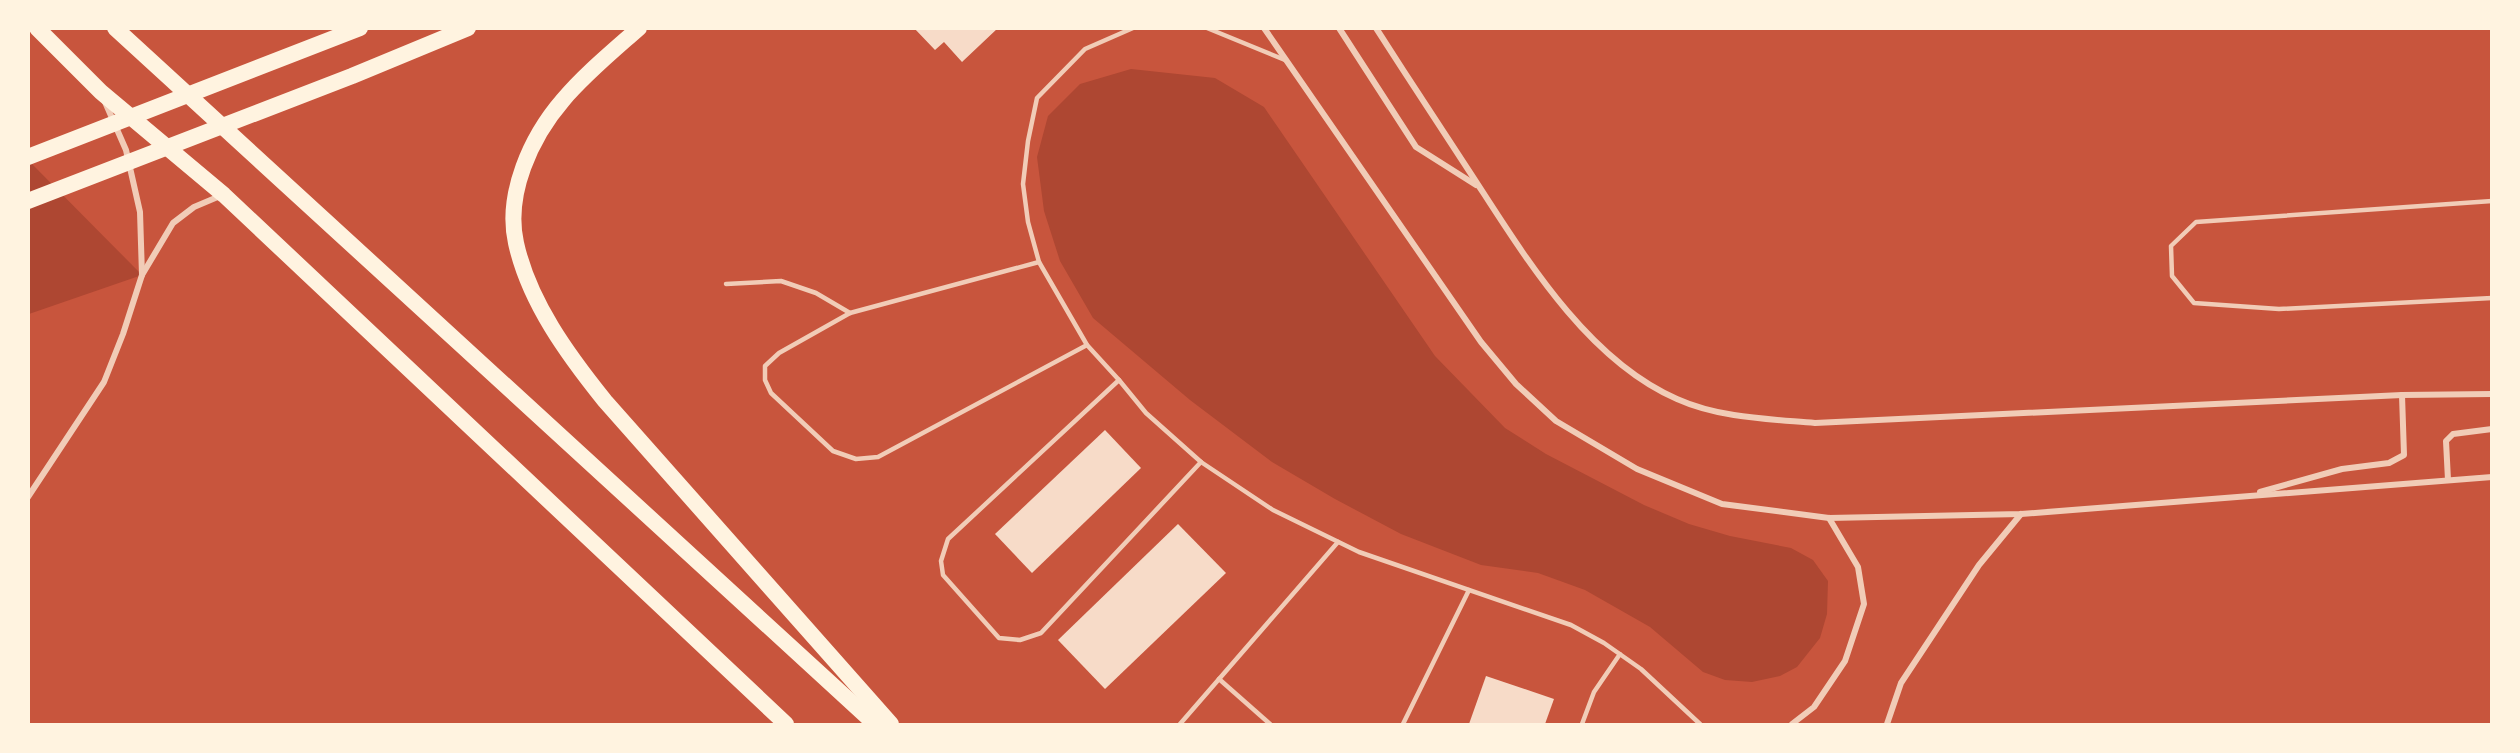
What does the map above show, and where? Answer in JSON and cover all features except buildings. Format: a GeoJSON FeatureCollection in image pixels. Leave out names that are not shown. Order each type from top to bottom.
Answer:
{"type":"FeatureCollection","features":[{"type":"Feature","properties":{"kind":"highway"},"geometry":{"type":"LineString","coordinates":[[37,28],[101,92],[224,195],[786,724]]}},
{"type":"Feature","properties":{"kind":"highway"},"geometry":{"type":"LineString","coordinates":[[115,28],[875,724]]}},
{"type":"Feature","properties":{"kind":"highway"},"geometry":{"type":"LineString","coordinates":[[28,157],[360,28]]}},
{"type":"Feature","properties":{"kind":"highway"},"geometry":{"type":"LineString","coordinates":[[28,201],[352,76],[468,28]]}},
{"type":"Feature","properties":{"kind":"highway"},"geometry":{"type":"LineString","coordinates":[[639,28],[562,101],[535,141],[519,182],[515,207],[516,242],[526,274],[551,325],[577,366],[605,401],[891,724]]}},
{"type":"Feature","properties":{"kind":"street"},"geometry":{"type":"LineString","coordinates":[[1264,28],[1481,342],[1516,384],[1556,421],[1637,469],[1722,504],[1829,518],[2021,514],[2492,477]]}},
{"type":"Feature","properties":{"kind":"street"},"geometry":{"type":"LineString","coordinates":[[1339,28],[1416,147],[1479,187]]}},
{"type":"Feature","properties":{"kind":"street"},"geometry":{"type":"LineString","coordinates":[[1376,28],[1534,271],[1595,341],[1634,376],[1677,399],[1720,413],[1815,423],[2402,395],[2492,394]]}},
{"type":"Feature","properties":{"kind":"street"},"geometry":{"type":"LineString","coordinates":[[101,92],[126,150],[140,212],[142,275]]}},
{"type":"Feature","properties":{"kind":"street"},"geometry":{"type":"LineString","coordinates":[[28,497],[104,382],[123,334],[142,275],[173,223],[194,207],[224,195]]}},
{"type":"Feature","properties":{"kind":"street"},"geometry":{"type":"LineString","coordinates":[[2245,496],[2342,469],[2389,464],[2404,455],[2402,395]]}},
{"type":"Feature","properties":{"kind":"street"},"geometry":{"type":"LineString","coordinates":[[2448,480],[2446,441],[2453,434],[2492,429]]}},
{"type":"Feature","properties":{"kind":"street"},"geometry":{"type":"LineString","coordinates":[[1887,724],[1901,683],[1979,565],[2021,514]]}},
{"type":"Feature","properties":{"kind":"street"},"geometry":{"type":"LineString","coordinates":[[1792,724],[1814,707],[1845,661],[1864,604],[1858,567],[1829,518]]}},
{"type":"Feature","properties":{"kind":"lane"},"geometry":{"type":"LineString","coordinates":[[1132,28],[1084,49],[1037,98],[1028,141],[1023,183],[1028,222],[1039,262],[1087,345],[1146,413],[1201,462],[1274,510],[1359,552],[1571,625],[1641,669],[1701,724]]}},
{"type":"Feature","properties":{"kind":"lane"},"geometry":{"type":"LineString","coordinates":[[1207,28],[1288,60]]}},
{"type":"Feature","properties":{"kind":"lane"},"geometry":{"type":"LineString","coordinates":[[2492,201],[2196,222],[2170,246],[2172,276],[2194,303],[2279,309],[2492,298]]}},
{"type":"Feature","properties":{"kind":"lane"},"geometry":{"type":"LineString","coordinates":[[1039,262],[850,314],[779,353],[765,366],[765,380],[771,393],[833,451],[856,459],[878,457],[1087,345]]}},
{"type":"Feature","properties":{"kind":"lane"},"geometry":{"type":"LineString","coordinates":[[726,284],[781,281],[816,293],[850,314]]}},
{"type":"Feature","properties":{"kind":"lane"},"geometry":{"type":"LineString","coordinates":[[1119,380],[948,539],[941,561],[943,575],[999,638],[1020,640],[1041,633],[1201,462]]}},
{"type":"Feature","properties":{"kind":"lane"},"geometry":{"type":"LineString","coordinates":[[1180,724],[1338,542]]}},
{"type":"Feature","properties":{"kind":"lane"},"geometry":{"type":"LineString","coordinates":[[1403,724],[1469,590]]}},
{"type":"Feature","properties":{"kind":"lane"},"geometry":{"type":"LineString","coordinates":[[1582,724],[1594,692],[1620,654]]}},
{"type":"Feature","properties":{"kind":"lane"},"geometry":{"type":"LineString","coordinates":[[1219,679],[1270,724]]}},
{"type":"Feature","properties":{"kind":"shaded area"},"geometry":{"type":"Polygon","coordinates":[[[1131,69],[1215,78],[1264,107],[1435,356],[1505,428],[1546,454],[1644,505],[1689,524],[1730,536],[1791,548],[1813,560],[1828,581],[1827,614],[1820,638],[1797,667],[1780,676],[1752,682],[1725,680],[1703,672],[1650,627],[1585,590],[1538,573],[1481,565],[1401,534],[1272,462],[1190,400],[1093,318],[1060,261],[1044,211],[1037,157],[1048,116],[1080,84],[1131,69]]]}},
{"type":"Feature","properties":{"kind":"shaded area"},"geometry":{"type":"Polygon","coordinates":[[[29,161],[142,275],[29,314],[29,161]]]}}]}
